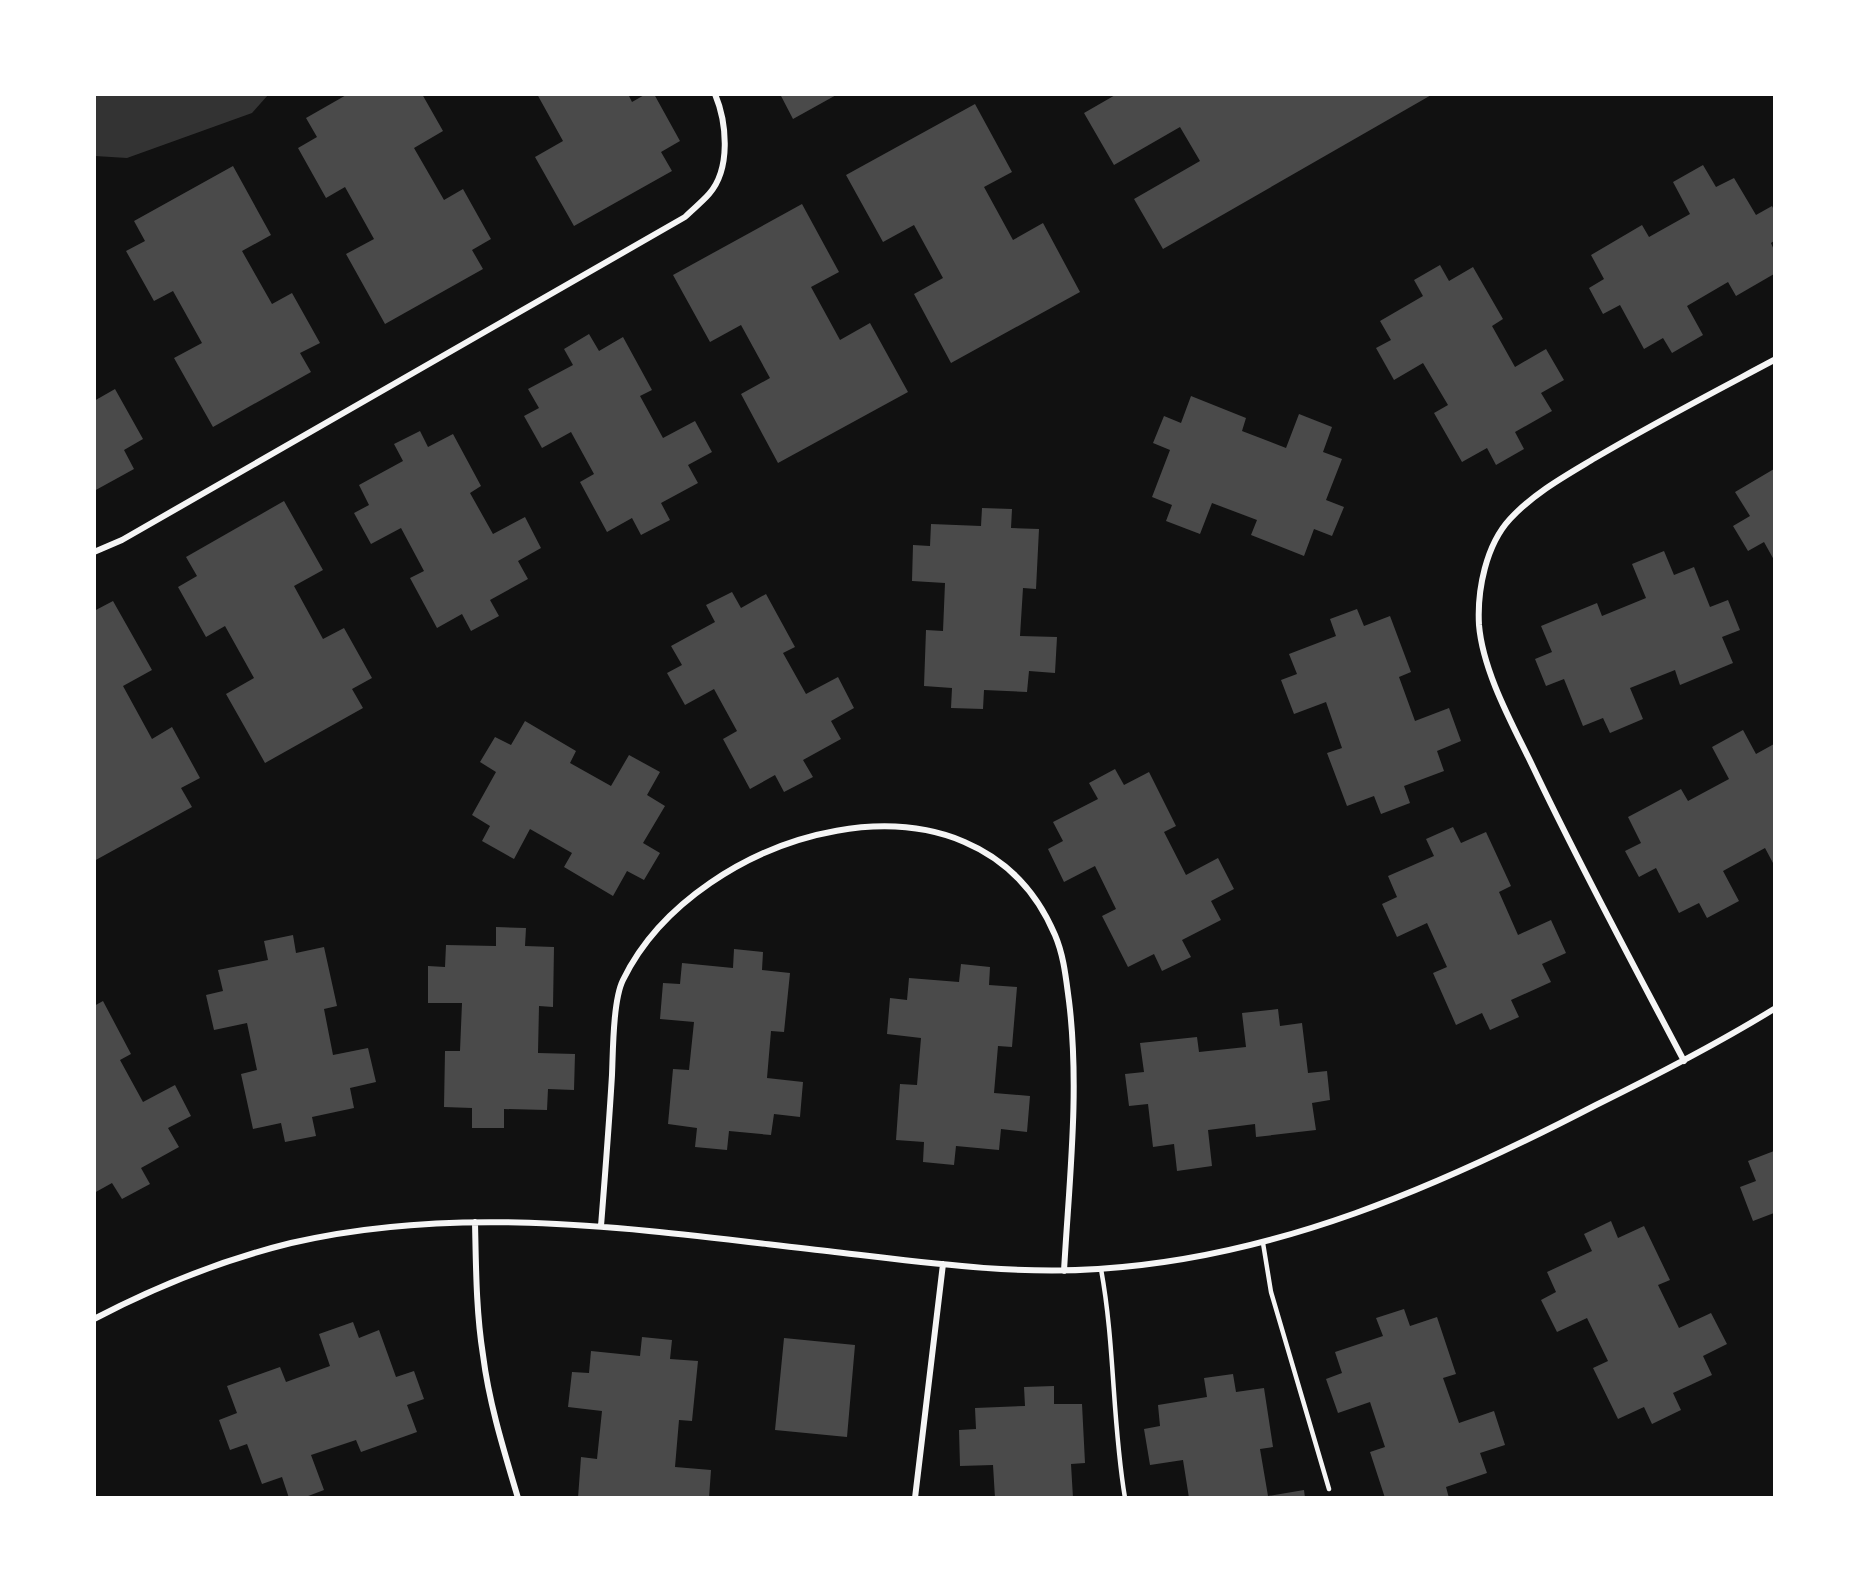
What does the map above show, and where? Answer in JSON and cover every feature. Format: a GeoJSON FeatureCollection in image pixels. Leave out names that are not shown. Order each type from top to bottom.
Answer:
{"type":"FeatureCollection","features":[{"type":"Feature","properties":{"kind":"street"},"geometry":{"type":"LineString","coordinates":[[94,552],[133,534],[685,217],[711,192],[723,164],[725,134],[715,94]]}},
{"type":"Feature","properties":{"kind":"street"},"geometry":{"type":"LineString","coordinates":[[1684,1061],[1580,865],[1509,717],[1484,653],[1479,626],[1480,597],[1485,570],[1494,543],[1509,520],[1538,493],[1635,435],[1774,360]]}},
{"type":"Feature","properties":{"kind":"street"},"geometry":{"type":"LineString","coordinates":[[601,1226],[614,1041],[621,984],[641,947],[678,907],[723,874],[748,860],[800,839],[827,832],[882,826],[910,828],[963,841],[994,859],[1028,889],[1044,912],[1056,937],[1065,965],[1074,1040],[1064,1271]]}},
{"type":"Feature","properties":{"kind":"street"},"geometry":{"type":"LineString","coordinates":[[94,1319],[141,1295],[216,1264],[293,1243],[372,1229],[475,1222],[601,1226],[943,1264],[1064,1271],[1183,1260],[1263,1244],[1341,1220],[1418,1190],[1541,1134],[1684,1061],[1774,1009]]}},
{"type":"Feature","properties":{"kind":"street"},"geometry":{"type":"LineString","coordinates":[[475,1222],[477,1302],[483,1356],[500,1435],[518,1497]]}},
{"type":"Feature","properties":{"kind":"street"},"geometry":{"type":"LineString","coordinates":[[915,1497],[943,1264]]}},
{"type":"Feature","properties":{"kind":"lane"},"geometry":{"type":"LineString","coordinates":[[1263,1244],[1271,1292],[1329,1489]]}},
{"type":"Feature","properties":{"kind":"lane"},"geometry":{"type":"LineString","coordinates":[[1101,1269],[1111,1320],[1117,1449],[1125,1497]]}},
{"type":"Feature","properties":{"kind":"shaded area"},"geometry":{"type":"Polygon","coordinates":[[[94,95],[268,95],[252,113],[127,158],[95,156],[94,95]]]}},
{"type":"Feature","properties":{"kind":"building"},"geometry":{"type":"Polygon","coordinates":[[[348,94],[422,94],[443,131],[414,148],[444,200],[463,189],[491,239],[472,250],[483,269],[385,324],[346,254],[374,239],[345,187],[326,198],[298,148],[317,137],[306,118],[348,94]]]}},
{"type":"Feature","properties":{"kind":"building"},"geometry":{"type":"Polygon","coordinates":[[[537,94],[628,94],[632,102],[646,94],[654,94],[680,141],[661,152],[672,171],[574,226],[535,157],[563,141],[537,94]]]}},
{"type":"Feature","properties":{"kind":"building"},"geometry":{"type":"Polygon","coordinates":[[[780,94],[838,94],[793,119],[780,94]]]}},
{"type":"Feature","properties":{"kind":"building"},"geometry":{"type":"Polygon","coordinates":[[[1117,94],[1433,94],[1163,249],[1134,199],[1200,161],[1180,127],[1114,165],[1084,113],[1117,94]]]}},
{"type":"Feature","properties":{"kind":"building"},"geometry":{"type":"Polygon","coordinates":[[[975,104],[1012,172],[984,187],[1013,240],[1043,223],[1080,292],[951,363],[914,294],[943,278],[914,225],[883,242],[846,175],[975,104]]]}},
{"type":"Feature","properties":{"kind":"building"},"geometry":{"type":"Polygon","coordinates":[[[1703,165],[1716,187],[1734,178],[1756,215],[1772,206],[1774,241],[1771,243],[1774,250],[1774,274],[1736,296],[1728,282],[1687,306],[1703,335],[1672,353],[1663,338],[1644,349],[1620,305],[1603,314],[1589,288],[1604,279],[1591,255],[1642,225],[1649,237],[1690,214],[1673,182],[1703,165]]]}},
{"type":"Feature","properties":{"kind":"building"},"geometry":{"type":"Polygon","coordinates":[[[233,166],[271,235],[242,251],[272,304],[292,293],[320,343],[300,353],[311,372],[213,427],[174,358],[202,343],[173,291],[154,301],[126,251],[145,241],[134,221],[233,166]]]}},
{"type":"Feature","properties":{"kind":"building"},"geometry":{"type":"Polygon","coordinates":[[[802,204],[839,272],[811,287],[840,340],[870,323],[908,392],[778,463],[741,394],[770,378],[741,325],[710,342],[673,275],[802,204]]]}},
{"type":"Feature","properties":{"kind":"building"},"geometry":{"type":"Polygon","coordinates":[[[1440,265],[1449,281],[1473,267],[1503,319],[1492,326],[1515,367],[1546,349],[1564,380],[1541,393],[1552,411],[1515,432],[1524,449],[1496,465],[1487,448],[1462,462],[1434,413],[1448,405],[1423,363],[1394,380],[1376,348],[1391,340],[1380,321],[1423,296],[1414,280],[1440,265]]]}},
{"type":"Feature","properties":{"kind":"building"},"geometry":{"type":"Polygon","coordinates":[[[589,334],[599,351],[623,337],[652,390],[640,396],[663,438],[695,421],[712,452],[688,465],[698,483],[661,503],[670,520],[641,535],[632,518],[607,532],[580,482],[594,474],[571,432],[542,448],[524,416],[539,408],[528,389],[573,365],[564,349],[589,334]]]}},
{"type":"Feature","properties":{"kind":"building"},"geometry":{"type":"Polygon","coordinates":[[[115,389],[143,439],[124,450],[134,469],[94,491],[94,401],[115,389]]]}},
{"type":"Feature","properties":{"kind":"building"},"geometry":{"type":"Polygon","coordinates":[[[1191,396],[1246,418],[1242,431],[1286,448],[1299,414],[1332,427],[1323,452],[1342,459],[1326,500],[1344,507],[1332,536],[1314,529],[1304,556],[1251,535],[1257,520],[1212,503],[1200,534],[1166,521],[1172,505],[1152,497],[1170,450],[1153,443],[1164,416],[1181,423],[1191,396]]]}},
{"type":"Feature","properties":{"kind":"building"},"geometry":{"type":"Polygon","coordinates":[[[420,431],[428,447],[453,434],[481,486],[470,493],[493,534],[525,517],[541,548],[518,561],[528,579],[490,600],[499,616],[471,631],[462,614],[437,628],[410,578],[424,571],[401,528],[371,544],[354,513],[369,505],[359,485],[403,461],[394,444],[420,431]]]}},
{"type":"Feature","properties":{"kind":"building"},"geometry":{"type":"Polygon","coordinates":[[[1774,469],[1774,560],[1764,542],[1748,551],[1733,526],[1750,516],[1735,492],[1774,469]]]}},
{"type":"Feature","properties":{"kind":"building"},"geometry":{"type":"Polygon","coordinates":[[[284,501],[323,570],[294,586],[323,639],[344,628],[372,678],[352,689],[363,708],[265,763],[226,694],[254,678],[225,626],[206,637],[178,587],[197,576],[186,557],[284,501]]]}},
{"type":"Feature","properties":{"kind":"building"},"geometry":{"type":"Polygon","coordinates":[[[982,508],[1012,509],[1011,528],[1039,529],[1036,589],[1023,588],[1020,636],[1057,637],[1055,673],[1029,671],[1027,692],[984,690],[983,709],[951,708],[952,688],[924,686],[926,630],[943,631],[945,583],[912,581],[913,545],[930,546],[931,524],[981,526],[982,508]]]}},
{"type":"Feature","properties":{"kind":"building"},"geometry":{"type":"Polygon","coordinates":[[[1664,551],[1674,575],[1694,567],[1710,607],[1728,600],[1740,630],[1722,637],[1733,663],[1680,685],[1675,670],[1630,688],[1643,719],[1610,733],[1603,718],[1583,726],[1564,679],[1546,686],[1535,659],[1552,652],[1541,626],[1597,603],[1602,616],[1646,598],[1632,564],[1664,551]]]}},
{"type":"Feature","properties":{"kind":"building"},"geometry":{"type":"Polygon","coordinates":[[[732,592],[741,608],[766,594],[795,647],[783,653],[806,694],[838,677],[854,708],[831,721],[841,739],[803,760],[813,777],[784,792],[775,775],[750,789],[723,739],[737,731],[714,689],[685,705],[667,673],[682,665],[671,646],[715,622],[706,605],[732,592]]]}},
{"type":"Feature","properties":{"kind":"building"},"geometry":{"type":"Polygon","coordinates":[[[113,601],[152,670],[123,686],[152,739],[172,727],[200,778],[181,788],[192,807],[94,861],[94,611],[113,601]]]}},
{"type":"Feature","properties":{"kind":"building"},"geometry":{"type":"Polygon","coordinates":[[[1357,609],[1364,626],[1390,616],[1411,672],[1399,677],[1415,721],[1449,708],[1461,741],[1437,751],[1444,771],[1404,786],[1410,803],[1381,814],[1374,796],[1347,806],[1327,753],[1342,748],[1326,702],[1294,714],[1281,680],[1297,674],[1289,654],[1336,636],[1330,619],[1357,609]]]}},
{"type":"Feature","properties":{"kind":"building"},"geometry":{"type":"Polygon","coordinates":[[[525,721],[576,751],[570,763],[611,786],[629,755],[660,772],[647,795],[665,806],[643,843],[660,853],[644,880],[627,871],[613,896],[564,867],[572,853],[530,829],[514,859],[482,841],[490,826],[472,815],[496,772],[480,762],[495,737],[511,745],[525,721]]]}},
{"type":"Feature","properties":{"kind":"building"},"geometry":{"type":"Polygon","coordinates":[[[1743,730],[1756,754],[1774,744],[1774,862],[1765,848],[1723,871],[1739,901],[1707,918],[1699,903],[1679,913],[1656,868],[1639,877],[1625,851],[1641,843],[1628,817],[1681,789],[1688,801],[1729,779],[1712,747],[1743,730]]]}},
{"type":"Feature","properties":{"kind":"building"},"geometry":{"type":"Polygon","coordinates":[[[1115,769],[1124,785],[1149,772],[1176,826],[1164,832],[1186,875],[1218,858],[1234,889],[1211,901],[1221,920],[1182,940],[1191,957],[1162,971],[1154,954],[1128,967],[1102,916],[1116,909],[1095,866],[1064,882],[1048,849],[1063,841],[1053,822],[1098,799],[1089,783],[1115,769]]]}},
{"type":"Feature","properties":{"kind":"building"},"geometry":{"type":"Polygon","coordinates":[[[1453,827],[1461,843],[1486,832],[1511,886],[1499,892],[1518,935],[1551,920],[1566,953],[1542,964],[1551,982],[1511,1000],[1519,1017],[1490,1030],[1482,1013],[1456,1025],[1433,973],[1447,967],[1427,923],[1397,937],[1382,904],[1397,897],[1388,876],[1434,856],[1426,839],[1453,827]]]}},
{"type":"Feature","properties":{"kind":"building"},"geometry":{"type":"Polygon","coordinates":[[[496,927],[526,928],[525,946],[554,947],[553,1007],[539,1006],[538,1053],[575,1054],[574,1090],[548,1089],[547,1110],[504,1109],[504,1128],[472,1128],[472,1108],[444,1107],[445,1051],[460,1051],[462,1003],[428,1003],[428,966],[445,967],[446,945],[496,946],[496,927]]]}},
{"type":"Feature","properties":{"kind":"building"},"geometry":{"type":"Polygon","coordinates":[[[293,935],[296,953],[324,947],[337,1006],[324,1009],[333,1055],[368,1048],[376,1082],[350,1088],[354,1108],[312,1117],[316,1136],[285,1142],[281,1123],[253,1129],[241,1074],[257,1070],[247,1023],[214,1030],[206,995],[223,991],[218,970],[268,960],[264,941],[293,935]]]}},
{"type":"Feature","properties":{"kind":"building"},"geometry":{"type":"Polygon","coordinates":[[[734,949],[763,952],[762,970],[790,973],[784,1032],[771,1031],[767,1078],[803,1082],[800,1117],[774,1114],[771,1135],[729,1131],[727,1150],[695,1147],[697,1128],[668,1124],[673,1069],[689,1070],[694,1022],[660,1019],[663,983],[680,984],[682,963],[733,968],[734,949]]]}},
{"type":"Feature","properties":{"kind":"building"},"geometry":{"type":"Polygon","coordinates":[[[961,964],[990,967],[989,985],[1017,987],[1012,1047],[998,1046],[994,1093],[1030,1096],[1027,1132],[1001,1129],[999,1150],[956,1146],[954,1165],[923,1162],[924,1142],[896,1140],[900,1084],[917,1085],[921,1038],[887,1034],[890,998],[907,1000],[909,978],[959,982],[961,964]]]}},
{"type":"Feature","properties":{"kind":"building"},"geometry":{"type":"Polygon","coordinates":[[[103,1001],[131,1054],[120,1060],[143,1102],[175,1085],[191,1116],[168,1128],[179,1147],[141,1168],[150,1184],[122,1199],[112,1183],[94,1193],[94,1006],[103,1001]]]}},
{"type":"Feature","properties":{"kind":"building"},"geometry":{"type":"Polygon","coordinates":[[[1278,1009],[1280,1026],[1302,1023],[1308,1073],[1327,1071],[1330,1100],[1312,1103],[1316,1130],[1256,1137],[1255,1124],[1208,1130],[1212,1166],[1177,1171],[1174,1144],[1153,1147],[1148,1104],[1129,1106],[1125,1074],[1144,1072],[1140,1043],[1197,1037],[1199,1052],[1246,1047],[1242,1013],[1278,1009]]]}},
{"type":"Feature","properties":{"kind":"building"},"geometry":{"type":"Polygon","coordinates":[[[1774,1151],[1774,1213],[1753,1221],[1740,1187],[1756,1181],[1748,1161],[1774,1151]]]}},
{"type":"Feature","properties":{"kind":"building"},"geometry":{"type":"Polygon","coordinates":[[[1611,1221],[1618,1238],[1644,1226],[1670,1280],[1658,1285],[1679,1328],[1711,1313],[1727,1344],[1703,1356],[1712,1375],[1673,1393],[1681,1410],[1652,1424],[1644,1407],[1618,1419],[1593,1368],[1608,1361],[1587,1318],[1557,1332],[1541,1300],[1556,1292],[1547,1272],[1592,1251],[1584,1234],[1611,1221]]]}},
{"type":"Feature","properties":{"kind":"building"},"geometry":{"type":"Polygon","coordinates":[[[1404,1309],[1410,1326],[1437,1317],[1456,1374],[1443,1378],[1459,1423],[1494,1411],[1505,1445],[1480,1453],[1487,1473],[1446,1487],[1449,1498],[1385,1498],[1370,1452],[1385,1447],[1370,1402],[1338,1413],[1326,1379],[1342,1373],[1335,1352],[1383,1336],[1376,1318],[1404,1309]]]}},
{"type":"Feature","properties":{"kind":"building"},"geometry":{"type":"Polygon","coordinates":[[[353,1322],[359,1338],[379,1330],[396,1377],[414,1371],[424,1399],[407,1405],[417,1432],[361,1452],[356,1440],[311,1455],[324,1490],[303,1498],[289,1498],[282,1477],[262,1484],[247,1444],[230,1450],[219,1420],[237,1413],[227,1386],[280,1367],[286,1382],[330,1366],[319,1334],[353,1322]]]}},
{"type":"Feature","properties":{"kind":"building"},"geometry":{"type":"Polygon","coordinates":[[[642,1337],[672,1340],[670,1359],[698,1361],[692,1421],[679,1420],[675,1467],[711,1470],[709,1498],[578,1498],[581,1457],[597,1459],[602,1411],[568,1407],[572,1372],[589,1373],[591,1351],[640,1356],[642,1337]]]}},
{"type":"Feature","properties":{"kind":"building"},"geometry":{"type":"Polygon","coordinates":[[[784,1338],[855,1345],[847,1437],[775,1430],[784,1338]]]}},
{"type":"Feature","properties":{"kind":"building"},"geometry":{"type":"Polygon","coordinates":[[[1233,1374],[1236,1392],[1264,1388],[1273,1447],[1260,1449],[1268,1496],[1304,1490],[1305,1498],[1189,1498],[1183,1460],[1150,1465],[1144,1429],[1160,1426],[1158,1405],[1207,1397],[1204,1378],[1233,1374]]]}},
{"type":"Feature","properties":{"kind":"building"},"geometry":{"type":"Polygon","coordinates":[[[1054,1386],[1054,1404],[1082,1404],[1085,1463],[1071,1464],[1073,1498],[995,1498],[993,1465],[960,1466],[959,1430],[976,1429],[975,1408],[1025,1406],[1024,1387],[1054,1386]]]}}]}
